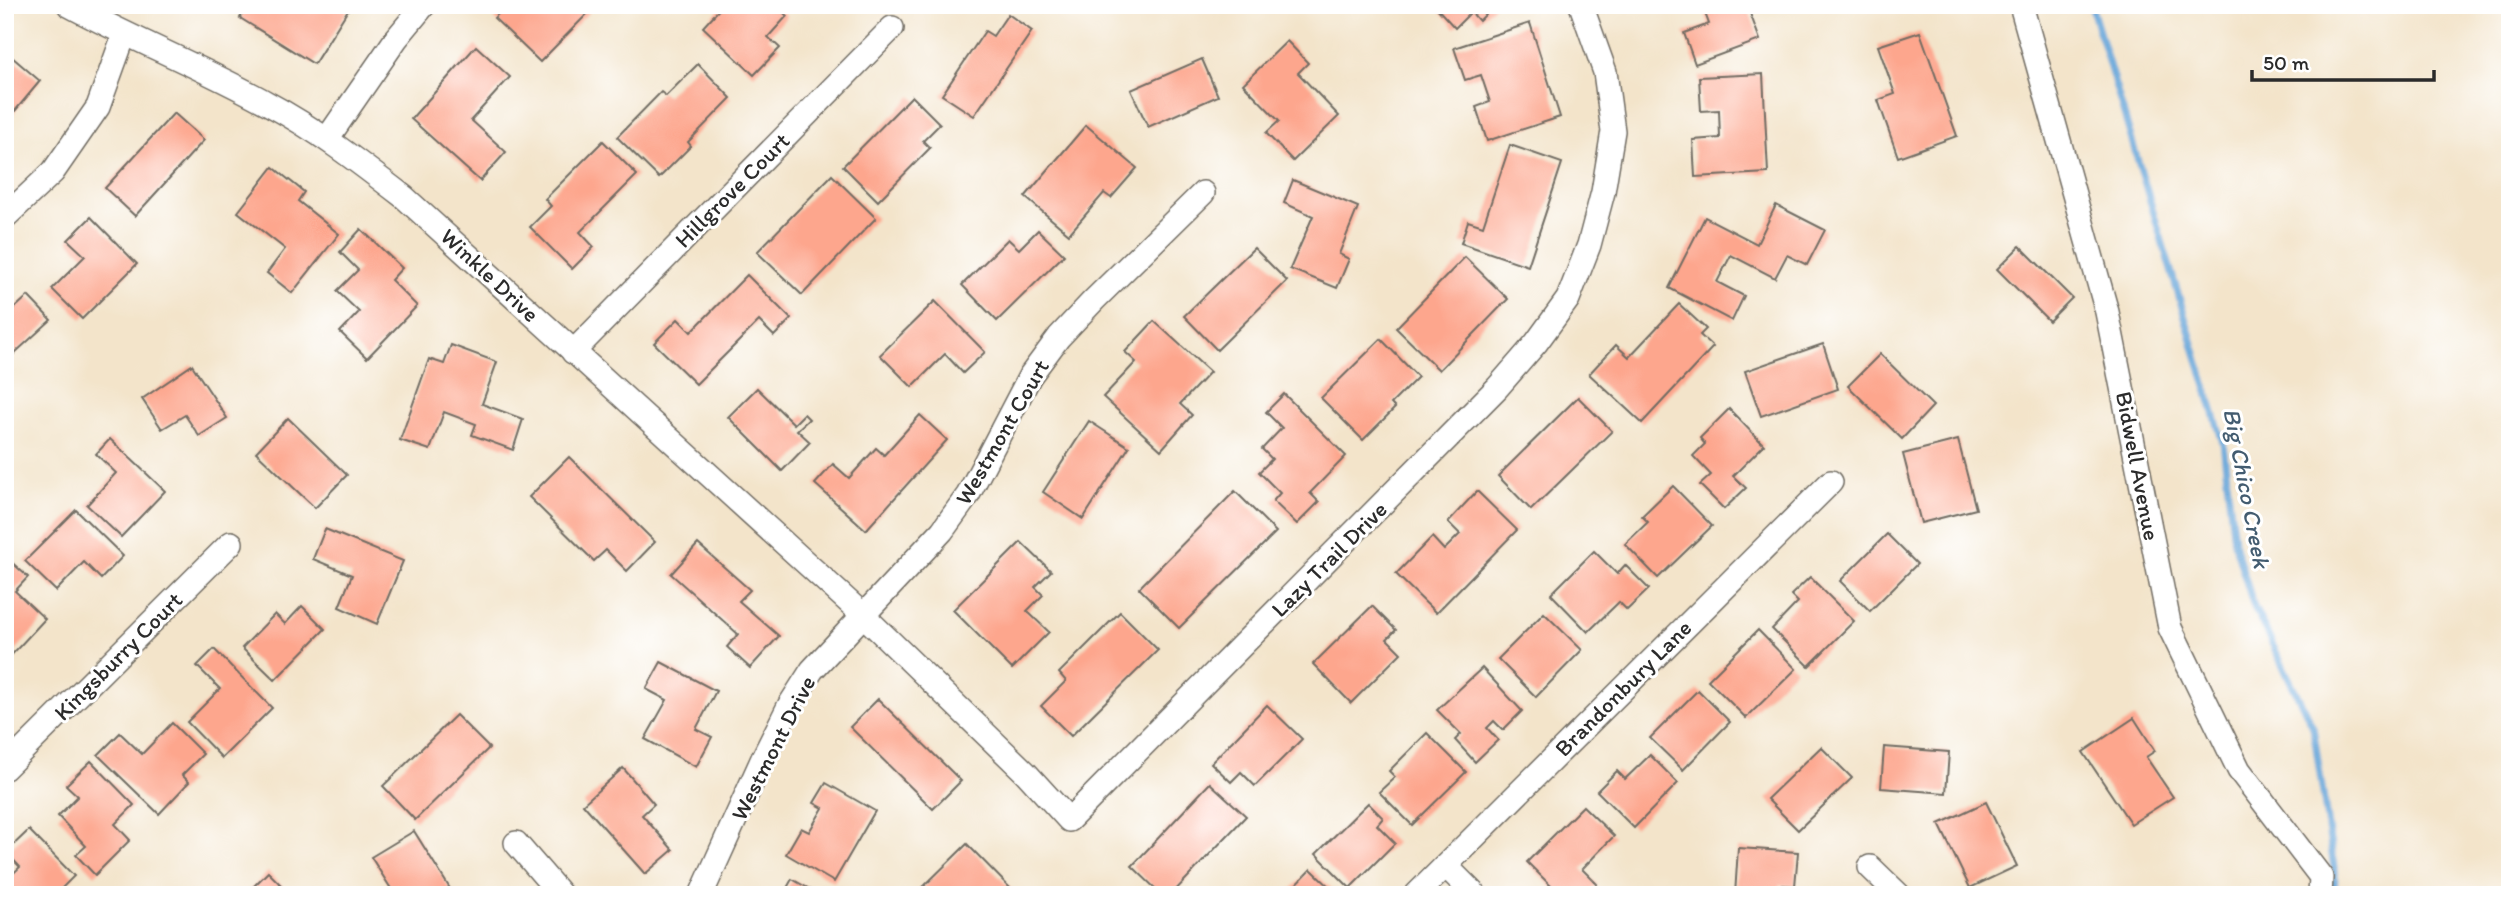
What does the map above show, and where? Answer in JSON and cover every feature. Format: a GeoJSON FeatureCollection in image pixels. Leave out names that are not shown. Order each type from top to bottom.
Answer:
{"type":"FeatureCollection","features":[{"type":"Feature","properties":{"kind":"street","name":"Winkle Drive"},"geometry":{"type":"LineString","coordinates":[[69,5],[124,35],[269,104],[327,139],[414,205],[862,614]]}},
{"type":"Feature","properties":{"kind":"street"},"geometry":{"type":"LineString","coordinates":[[327,139],[396,39],[424,5]]}},
{"type":"Feature","properties":{"kind":"street","name":"Lazy Trail Drive"},"geometry":{"type":"LineString","coordinates":[[862,614],[1027,773],[1069,820],[1488,397],[1536,343],[1568,299],[1588,245],[1603,192],[1613,131],[1605,72],[1581,5]]}},
{"type":"Feature","properties":{"kind":"street","name":"Bidwell Avenue"},"geometry":{"type":"LineString","coordinates":[[2021,5],[2107,312],[2170,628],[2239,770],[2321,877],[2320,895]]}},
{"type":"Feature","properties":{"kind":"street","name":"Hillgrove Court"},"geometry":{"type":"LineString","coordinates":[[573,352],[892,28]]}},
{"type":"Feature","properties":{"kind":"street"},"geometry":{"type":"LineString","coordinates":[[5,217],[53,172],[99,107],[124,35]]}},
{"type":"Feature","properties":{"kind":"street","name":"Westmont Court"},"geometry":{"type":"LineString","coordinates":[[862,614],[942,531],[968,495],[1030,376],[1059,337],[1203,193]]}},
{"type":"Feature","properties":{"kind":"street","name":"Brandonbury Lane"},"geometry":{"type":"LineString","coordinates":[[1416,895],[1831,482]]}},
{"type":"Feature","properties":{"kind":"street","name":"Kingsburry Court"},"geometry":{"type":"LineString","coordinates":[[5,768],[231,543]]}},
{"type":"Feature","properties":{"kind":"street","name":"Westmont Drive"},"geometry":{"type":"LineString","coordinates":[[701,895],[789,706],[812,670],[862,614]]}},
{"type":"Feature","properties":{"kind":"street"},"geometry":{"type":"LineString","coordinates":[[516,843],[561,895]]}},
{"type":"Feature","properties":{"kind":"street"},"geometry":{"type":"LineString","coordinates":[[1446,866],[1475,895]]}},
{"type":"Feature","properties":{"kind":"street"},"geometry":{"type":"LineString","coordinates":[[1870,866],[1899,895]]}},
{"type":"Feature","properties":{"kind":"building"},"geometry":{"type":"Polygon","coordinates":[[[248,5],[351,5],[314,64],[240,18],[248,5]]]}},
{"type":"Feature","properties":{"kind":"building"},"geometry":{"type":"Polygon","coordinates":[[[507,5],[596,5],[540,62],[494,18],[507,5]]]}},
{"type":"Feature","properties":{"kind":"building"},"geometry":{"type":"Polygon","coordinates":[[[723,5],[776,5],[787,16],[768,37],[780,48],[754,75],[703,27],[723,5]]]}},
{"type":"Feature","properties":{"kind":"building"},"geometry":{"type":"Polygon","coordinates":[[[1434,5],[1495,5],[1479,21],[1471,12],[1455,28],[1434,5]]]}},
{"type":"Feature","properties":{"kind":"building"},"geometry":{"type":"Polygon","coordinates":[[[1702,5],[1747,5],[1760,40],[1695,64],[1684,33],[1709,24],[1702,5]]]}},
{"type":"Feature","properties":{"kind":"building"},"geometry":{"type":"Polygon","coordinates":[[[1008,14],[1032,31],[974,116],[942,95],[985,31],[993,36],[1008,14]]]}},
{"type":"Feature","properties":{"kind":"building"},"geometry":{"type":"Polygon","coordinates":[[[1530,23],[1560,117],[1487,141],[1476,107],[1490,102],[1481,75],[1465,80],[1454,48],[1530,23]]]}},
{"type":"Feature","properties":{"kind":"building"},"geometry":{"type":"Polygon","coordinates":[[[1920,32],[1957,136],[1898,157],[1878,100],[1895,94],[1878,46],[1920,32]]]}},
{"type":"Feature","properties":{"kind":"building"},"geometry":{"type":"Polygon","coordinates":[[[1287,41],[1308,63],[1298,73],[1339,116],[1293,161],[1266,133],[1279,121],[1243,84],[1287,41]]]}},
{"type":"Feature","properties":{"kind":"building"},"geometry":{"type":"Polygon","coordinates":[[[476,46],[510,77],[471,120],[506,152],[480,181],[411,119],[476,46]]]}},
{"type":"Feature","properties":{"kind":"building"},"geometry":{"type":"Polygon","coordinates":[[[12,57],[40,81],[5,123],[5,65],[12,57]]]}},
{"type":"Feature","properties":{"kind":"building"},"geometry":{"type":"Polygon","coordinates":[[[1202,59],[1218,96],[1148,127],[1131,90],[1202,59]]]}},
{"type":"Feature","properties":{"kind":"building"},"geometry":{"type":"Polygon","coordinates":[[[698,64],[731,98],[688,142],[691,146],[659,178],[617,137],[661,92],[666,96],[698,64]]]}},
{"type":"Feature","properties":{"kind":"building"},"geometry":{"type":"Polygon","coordinates":[[[1763,74],[1768,173],[1695,177],[1693,140],[1720,138],[1719,110],[1701,111],[1699,77],[1763,74]]]}},
{"type":"Feature","properties":{"kind":"building"},"geometry":{"type":"Polygon","coordinates":[[[912,96],[940,124],[923,141],[930,148],[878,201],[843,166],[912,96]]]}},
{"type":"Feature","properties":{"kind":"building"},"geometry":{"type":"Polygon","coordinates":[[[174,113],[204,140],[135,216],[105,188],[174,113]]]}},
{"type":"Feature","properties":{"kind":"building"},"geometry":{"type":"Polygon","coordinates":[[[1086,125],[1137,168],[1111,198],[1104,193],[1069,234],[1025,197],[1086,125]]]}},
{"type":"Feature","properties":{"kind":"building"},"geometry":{"type":"Polygon","coordinates":[[[603,141],[637,175],[580,232],[594,247],[572,269],[530,227],[551,206],[545,199],[603,141]]]}},
{"type":"Feature","properties":{"kind":"building"},"geometry":{"type":"Polygon","coordinates":[[[1510,145],[1562,163],[1528,266],[1461,243],[1468,221],[1483,226],[1510,145]]]}},
{"type":"Feature","properties":{"kind":"building"},"geometry":{"type":"Polygon","coordinates":[[[273,167],[304,192],[298,201],[339,234],[292,293],[267,273],[285,249],[238,212],[273,167]]]}},
{"type":"Feature","properties":{"kind":"building"},"geometry":{"type":"Polygon","coordinates":[[[832,175],[876,218],[802,295],[757,252],[832,175]]]}},
{"type":"Feature","properties":{"kind":"building"},"geometry":{"type":"Polygon","coordinates":[[[1293,180],[1358,207],[1339,254],[1349,259],[1337,288],[1290,269],[1313,216],[1284,203],[1293,180]]]}},
{"type":"Feature","properties":{"kind":"building"},"geometry":{"type":"Polygon","coordinates":[[[1776,205],[1825,230],[1807,265],[1787,255],[1775,278],[1731,255],[1717,282],[1744,296],[1732,321],[1669,288],[1705,217],[1757,244],[1776,205]]]}},
{"type":"Feature","properties":{"kind":"building"},"geometry":{"type":"Polygon","coordinates":[[[91,217],[137,264],[82,319],[52,289],[85,256],[68,240],[91,217]]]}},
{"type":"Feature","properties":{"kind":"building"},"geometry":{"type":"Polygon","coordinates":[[[361,229],[402,268],[391,280],[417,306],[367,358],[340,332],[359,312],[337,291],[358,270],[340,252],[361,229]]]}},
{"type":"Feature","properties":{"kind":"building"},"geometry":{"type":"Polygon","coordinates":[[[1038,230],[1064,255],[997,321],[962,285],[1008,239],[1019,249],[1038,230]]]}},
{"type":"Feature","properties":{"kind":"building"},"geometry":{"type":"Polygon","coordinates":[[[2020,246],[2072,298],[2049,321],[1997,269],[2020,246]]]}},
{"type":"Feature","properties":{"kind":"building"},"geometry":{"type":"Polygon","coordinates":[[[1254,248],[1287,281],[1217,350],[1184,316],[1254,248]]]}},
{"type":"Feature","properties":{"kind":"building"},"geometry":{"type":"Polygon","coordinates":[[[1465,257],[1508,299],[1439,370],[1396,328],[1465,257]]]}},
{"type":"Feature","properties":{"kind":"building"},"geometry":{"type":"Polygon","coordinates":[[[747,275],[791,319],[774,336],[759,321],[696,384],[654,343],[678,319],[691,332],[747,275]]]}},
{"type":"Feature","properties":{"kind":"building"},"geometry":{"type":"Polygon","coordinates":[[[28,296],[51,320],[5,362],[5,317],[28,296]]]}},
{"type":"Feature","properties":{"kind":"building"},"geometry":{"type":"Polygon","coordinates":[[[935,301],[985,352],[963,373],[945,354],[912,387],[880,355],[935,301]]]}},
{"type":"Feature","properties":{"kind":"building"},"geometry":{"type":"Polygon","coordinates":[[[1679,304],[1706,329],[1700,335],[1713,347],[1642,423],[1589,374],[1616,345],[1629,357],[1679,304]]]}},
{"type":"Feature","properties":{"kind":"building"},"geometry":{"type":"Polygon","coordinates":[[[1154,321],[1210,372],[1180,404],[1192,415],[1161,450],[1103,397],[1136,362],[1125,352],[1154,321]]]}},
{"type":"Feature","properties":{"kind":"building"},"geometry":{"type":"Polygon","coordinates":[[[1381,339],[1418,377],[1391,404],[1395,408],[1363,440],[1321,398],[1381,339]]]}},
{"type":"Feature","properties":{"kind":"building"},"geometry":{"type":"Polygon","coordinates":[[[1823,344],[1838,389],[1761,416],[1745,371],[1823,344]]]}},
{"type":"Feature","properties":{"kind":"building"},"geometry":{"type":"Polygon","coordinates":[[[451,345],[497,362],[482,404],[523,419],[513,450],[472,435],[476,424],[444,412],[430,450],[400,440],[429,359],[444,364],[451,345]]]}},
{"type":"Feature","properties":{"kind":"building"},"geometry":{"type":"Polygon","coordinates":[[[1880,354],[1933,406],[1902,439],[1848,386],[1880,354]]]}},
{"type":"Feature","properties":{"kind":"building"},"geometry":{"type":"Polygon","coordinates":[[[192,365],[227,418],[199,436],[185,415],[162,429],[142,399],[192,365]]]}},
{"type":"Feature","properties":{"kind":"building"},"geometry":{"type":"Polygon","coordinates":[[[757,388],[794,424],[804,414],[809,419],[797,430],[810,442],[782,471],[728,417],[757,388]]]}},
{"type":"Feature","properties":{"kind":"building"},"geometry":{"type":"Polygon","coordinates":[[[1284,394],[1346,456],[1310,493],[1319,502],[1297,524],[1273,501],[1280,493],[1259,472],[1272,459],[1262,449],[1282,428],[1266,412],[1284,394]]]}},
{"type":"Feature","properties":{"kind":"building"},"geometry":{"type":"Polygon","coordinates":[[[1578,397],[1612,431],[1531,510],[1498,476],[1578,397]]]}},
{"type":"Feature","properties":{"kind":"building"},"geometry":{"type":"Polygon","coordinates":[[[1729,409],[1764,445],[1733,476],[1746,488],[1724,509],[1700,485],[1711,475],[1693,456],[1705,444],[1700,438],[1729,409]]]}},
{"type":"Feature","properties":{"kind":"building"},"geometry":{"type":"Polygon","coordinates":[[[920,415],[947,440],[866,530],[815,484],[833,464],[849,478],[876,448],[884,455],[920,415]]]}},
{"type":"Feature","properties":{"kind":"building"},"geometry":{"type":"Polygon","coordinates":[[[288,418],[347,475],[315,508],[256,452],[288,418]]]}},
{"type":"Feature","properties":{"kind":"building"},"geometry":{"type":"Polygon","coordinates":[[[1089,421],[1129,447],[1083,519],[1043,492],[1089,421]]]}},
{"type":"Feature","properties":{"kind":"building"},"geometry":{"type":"Polygon","coordinates":[[[110,439],[165,491],[121,537],[87,505],[116,473],[96,454],[110,439]]]}},
{"type":"Feature","properties":{"kind":"building"},"geometry":{"type":"Polygon","coordinates":[[[1958,440],[1976,509],[1921,523],[1903,454],[1958,440]]]}},
{"type":"Feature","properties":{"kind":"building"},"geometry":{"type":"Polygon","coordinates":[[[569,457],[655,542],[627,571],[606,550],[594,561],[529,497],[569,457]]]}},
{"type":"Feature","properties":{"kind":"building"},"geometry":{"type":"Polygon","coordinates":[[[1673,486],[1712,526],[1658,578],[1625,544],[1648,522],[1642,516],[1673,486]]]}},
{"type":"Feature","properties":{"kind":"building"},"geometry":{"type":"Polygon","coordinates":[[[1235,491],[1276,532],[1179,628],[1139,588],[1235,491]]]}},
{"type":"Feature","properties":{"kind":"building"},"geometry":{"type":"Polygon","coordinates":[[[1477,491],[1517,530],[1436,613],[1396,574],[1432,537],[1444,550],[1460,534],[1448,522],[1477,491]]]}},
{"type":"Feature","properties":{"kind":"building"},"geometry":{"type":"Polygon","coordinates":[[[76,510],[123,556],[101,579],[84,562],[56,591],[25,561],[76,510]]]}},
{"type":"Feature","properties":{"kind":"building"},"geometry":{"type":"Polygon","coordinates":[[[325,529],[403,561],[377,624],[339,607],[352,575],[313,559],[325,529]]]}},
{"type":"Feature","properties":{"kind":"building"},"geometry":{"type":"Polygon","coordinates":[[[1887,534],[1917,564],[1870,611],[1840,581],[1887,534]]]}},
{"type":"Feature","properties":{"kind":"building"},"geometry":{"type":"Polygon","coordinates":[[[1021,542],[1051,571],[1035,587],[1043,595],[1027,611],[1049,632],[1012,669],[953,610],[1021,542]]]}},
{"type":"Feature","properties":{"kind":"building"},"geometry":{"type":"Polygon","coordinates":[[[698,544],[750,590],[739,601],[779,636],[750,668],[727,647],[738,634],[671,574],[698,544]]]}},
{"type":"Feature","properties":{"kind":"building"},"geometry":{"type":"Polygon","coordinates":[[[1594,551],[1617,574],[1625,565],[1649,589],[1627,610],[1619,602],[1588,632],[1551,594],[1594,551]]]}},
{"type":"Feature","properties":{"kind":"building"},"geometry":{"type":"Polygon","coordinates":[[[8,559],[28,577],[15,591],[45,619],[5,662],[5,562],[8,559]]]}},
{"type":"Feature","properties":{"kind":"building"},"geometry":{"type":"Polygon","coordinates":[[[1810,577],[1854,621],[1809,666],[1772,629],[1798,602],[1791,595],[1810,577]]]}},
{"type":"Feature","properties":{"kind":"building"},"geometry":{"type":"Polygon","coordinates":[[[302,606],[325,629],[275,680],[242,648],[275,614],[285,624],[302,606]]]}},
{"type":"Feature","properties":{"kind":"building"},"geometry":{"type":"Polygon","coordinates":[[[1372,606],[1396,630],[1387,639],[1401,653],[1351,703],[1313,664],[1372,606]]]}},
{"type":"Feature","properties":{"kind":"building"},"geometry":{"type":"Polygon","coordinates":[[[1120,612],[1158,650],[1071,736],[1041,706],[1066,681],[1059,673],[1120,612]]]}},
{"type":"Feature","properties":{"kind":"building"},"geometry":{"type":"Polygon","coordinates":[[[1544,613],[1582,650],[1536,697],[1498,659],[1544,613]]]}},
{"type":"Feature","properties":{"kind":"building"},"geometry":{"type":"Polygon","coordinates":[[[1758,630],[1796,669],[1746,718],[1708,680],[1758,630]]]}},
{"type":"Feature","properties":{"kind":"building"},"geometry":{"type":"Polygon","coordinates":[[[214,649],[272,708],[222,758],[187,722],[220,689],[197,666],[214,649]]]}},
{"type":"Feature","properties":{"kind":"building"},"geometry":{"type":"Polygon","coordinates":[[[661,662],[716,691],[696,729],[712,737],[696,767],[645,739],[667,700],[646,689],[661,662]]]}},
{"type":"Feature","properties":{"kind":"building"},"geometry":{"type":"Polygon","coordinates":[[[1482,668],[1522,711],[1503,730],[1494,721],[1487,728],[1498,740],[1475,762],[1455,740],[1461,734],[1437,710],[1482,668]]]}},
{"type":"Feature","properties":{"kind":"building"},"geometry":{"type":"Polygon","coordinates":[[[1698,690],[1730,722],[1683,770],[1650,738],[1698,690]]]}},
{"type":"Feature","properties":{"kind":"building"},"geometry":{"type":"Polygon","coordinates":[[[878,699],[961,781],[933,809],[850,727],[878,699]]]}},
{"type":"Feature","properties":{"kind":"building"},"geometry":{"type":"Polygon","coordinates":[[[1267,705],[1302,739],[1255,786],[1241,772],[1231,782],[1211,763],[1267,705]]]}},
{"type":"Feature","properties":{"kind":"building"},"geometry":{"type":"Polygon","coordinates":[[[456,715],[489,748],[415,820],[383,786],[456,715]]]}},
{"type":"Feature","properties":{"kind":"building"},"geometry":{"type":"Polygon","coordinates":[[[2134,718],[2155,751],[2146,757],[2173,797],[2131,824],[2083,752],[2134,718]]]}},
{"type":"Feature","properties":{"kind":"building"},"geometry":{"type":"Polygon","coordinates":[[[172,723],[203,754],[182,775],[189,782],[159,814],[98,755],[120,733],[142,754],[172,723]]]}},
{"type":"Feature","properties":{"kind":"building"},"geometry":{"type":"Polygon","coordinates":[[[1427,733],[1466,772],[1412,825],[1379,792],[1395,777],[1389,771],[1427,733]]]}},
{"type":"Feature","properties":{"kind":"building"},"geometry":{"type":"Polygon","coordinates":[[[1821,747],[1852,778],[1798,830],[1767,799],[1821,747]]]}},
{"type":"Feature","properties":{"kind":"building"},"geometry":{"type":"Polygon","coordinates":[[[1884,747],[1949,752],[1946,793],[1881,788],[1884,747]]]}},
{"type":"Feature","properties":{"kind":"building"},"geometry":{"type":"Polygon","coordinates":[[[1650,755],[1678,783],[1634,828],[1597,791],[1617,771],[1625,779],[1650,755]]]}},
{"type":"Feature","properties":{"kind":"building"},"geometry":{"type":"Polygon","coordinates":[[[91,761],[134,805],[115,824],[130,840],[95,875],[76,855],[86,846],[58,816],[78,796],[66,785],[91,761]]]}},
{"type":"Feature","properties":{"kind":"building"},"geometry":{"type":"Polygon","coordinates":[[[623,768],[654,804],[642,815],[673,850],[645,874],[583,804],[623,768]]]}},
{"type":"Feature","properties":{"kind":"building"},"geometry":{"type":"Polygon","coordinates":[[[826,783],[875,811],[834,882],[786,854],[801,828],[809,832],[823,808],[814,803],[826,783]]]}},
{"type":"Feature","properties":{"kind":"building"},"geometry":{"type":"Polygon","coordinates":[[[1210,783],[1246,816],[1171,895],[1162,895],[1132,866],[1210,783]]]}},
{"type":"Feature","properties":{"kind":"building"},"geometry":{"type":"Polygon","coordinates":[[[1986,802],[2017,866],[1970,888],[1939,824],[1986,802]]]}},
{"type":"Feature","properties":{"kind":"building"},"geometry":{"type":"Polygon","coordinates":[[[1368,803],[1383,818],[1377,825],[1395,843],[1350,888],[1316,854],[1368,803]]]}},
{"type":"Feature","properties":{"kind":"building"},"geometry":{"type":"Polygon","coordinates":[[[1583,806],[1614,836],[1582,869],[1597,884],[1586,895],[1560,895],[1527,862],[1583,806]]]}},
{"type":"Feature","properties":{"kind":"building"},"geometry":{"type":"Polygon","coordinates":[[[29,830],[74,876],[55,895],[5,895],[5,881],[20,867],[6,852],[29,830]]]}},
{"type":"Feature","properties":{"kind":"building"},"geometry":{"type":"Polygon","coordinates":[[[414,831],[454,895],[395,895],[371,857],[414,831]]]}},
{"type":"Feature","properties":{"kind":"building"},"geometry":{"type":"Polygon","coordinates":[[[967,844],[1017,895],[915,895],[967,844]]]}},
{"type":"Feature","properties":{"kind":"building"},"geometry":{"type":"Polygon","coordinates":[[[1738,848],[1798,852],[1795,886],[1780,885],[1780,895],[1735,895],[1738,848]]]}},
{"type":"Feature","properties":{"kind":"building"},"geometry":{"type":"Polygon","coordinates":[[[1311,869],[1338,895],[1286,895],[1311,869]]]}},
{"type":"Feature","properties":{"kind":"building"},"geometry":{"type":"Polygon","coordinates":[[[268,872],[291,895],[245,895],[268,872]]]}},
{"type":"Feature","properties":{"kind":"building"},"geometry":{"type":"Polygon","coordinates":[[[792,879],[820,895],[783,895],[792,879]]]}},
{"type":"Feature","properties":{"kind":"waterway","name":"Big Chico Creek"},"geometry":{"type":"LineString","coordinates":[[2091,5],[2223,443],[2234,542],[2254,607],[2313,727],[2335,874],[2334,895]]}}]}
